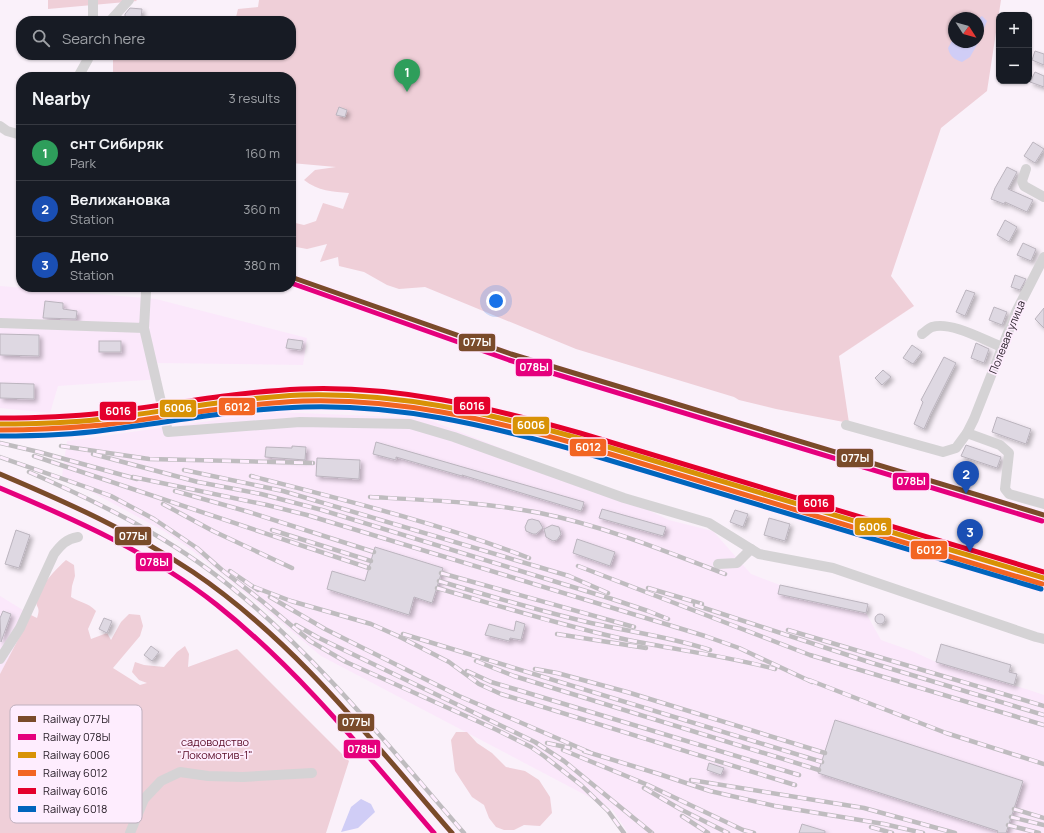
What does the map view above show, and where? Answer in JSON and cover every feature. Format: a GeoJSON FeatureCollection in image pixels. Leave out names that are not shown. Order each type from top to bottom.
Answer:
{"type":"FeatureCollection","features":[{"type":"Feature","properties":{"kind":"street"},"geometry":{"type":"LineString","coordinates":[[92,16],[93,0]]}},
{"type":"Feature","properties":{"kind":"street"},"geometry":{"type":"LineString","coordinates":[[115,16],[129,0]]}},
{"type":"Feature","properties":{"kind":"street"},"geometry":{"type":"LineString","coordinates":[[81,72],[87,60]]}},
{"type":"Feature","properties":{"kind":"street"},"geometry":{"type":"LineString","coordinates":[[0,126],[7,131],[16,134]]}},
{"type":"Feature","properties":{"kind":"street"},"geometry":{"type":"LineString","coordinates":[[1026,169],[1022,181],[1024,186],[1044,197]]}},
{"type":"Feature","properties":{"kind":"street","name":"Полевая улица"},"geometry":{"type":"LineString","coordinates":[[846,425],[943,452],[956,448],[967,433],[974,419],[1016,312],[1044,257]]}},
{"type":"Feature","properties":{"kind":"street"},"geometry":{"type":"LineString","coordinates":[[146,292],[144,328],[168,432],[300,422],[410,424],[454,437],[624,498],[709,523],[759,554],[833,568],[1044,639]]}},
{"type":"Feature","properties":{"kind":"street"},"geometry":{"type":"LineString","coordinates":[[0,323],[144,328]]}},
{"type":"Feature","properties":{"kind":"street"},"geometry":{"type":"LineString","coordinates":[[922,334],[932,327],[946,326],[1002,347]]}},
{"type":"Feature","properties":{"kind":"street"},"geometry":{"type":"LineString","coordinates":[[967,433],[1000,445],[1009,453],[1005,489],[1009,494],[1044,504]]}},
{"type":"Feature","properties":{"kind":"street"},"geometry":{"type":"LineString","coordinates":[[0,660],[20,628],[54,554],[62,543],[70,538],[78,537]]}},
{"type":"Feature","properties":{"kind":"street"},"geometry":{"type":"LineString","coordinates":[[718,564],[737,563],[751,549]]}},
{"type":"Feature","properties":{"kind":"street"},"geometry":{"type":"LineString","coordinates":[[142,804],[144,799],[161,780],[180,772],[208,776],[242,777],[312,773]]}},
{"type":"Feature","properties":{"kind":"street"},"geometry":{"type":"LineString","coordinates":[[130,833],[134,823]]}},
{"type":"Feature","properties":{"kind":"shaded area"},"geometry":{"type":"Polygon","coordinates":[[[0,286],[16,287],[16,292],[72,292],[156,299],[307,338],[303,365],[157,363],[161,379],[58,386],[50,413],[0,408],[0,286]]]}},
{"type":"Feature","properties":{"kind":"shaded area"},"geometry":{"type":"Polygon","coordinates":[[[274,412],[424,418],[594,484],[669,520],[713,531],[751,574],[780,585],[778,594],[866,613],[881,640],[912,651],[936,662],[1044,695],[1044,833],[628,833],[612,809],[321,656],[193,551],[164,531],[62,476],[67,441],[274,412]]]}},
{"type":"Feature","properties":{"kind":"shaded area"},"geometry":{"type":"Polygon","coordinates":[[[0,596],[31,615],[0,674],[0,596]]]}},
{"type":"Feature","properties":{"kind":"green space"},"geometry":{"type":"Polygon","coordinates":[[[48,0],[136,0],[137,1],[48,9],[48,0]]]}},
{"type":"Feature","properties":{"kind":"green space"},"geometry":{"type":"Polygon","coordinates":[[[259,0],[1001,0],[999,12],[996,12],[996,32],[987,91],[941,128],[891,276],[914,306],[839,356],[849,423],[776,409],[739,400],[734,397],[576,349],[425,287],[399,289],[387,285],[364,272],[339,266],[338,257],[320,262],[327,244],[307,249],[296,247],[296,223],[304,225],[316,221],[323,203],[343,209],[349,193],[320,189],[304,180],[315,170],[336,167],[296,163],[296,72],[113,72],[113,60],[296,60],[296,16],[236,16],[238,9],[258,7],[259,0]]]}},
{"type":"Feature","properties":{"kind":"green space","name":"садоводство \"Локомотив-1\""},"geometry":{"type":"Polygon","coordinates":[[[66,560],[74,565],[75,576],[71,597],[87,604],[96,611],[88,629],[91,639],[107,633],[111,640],[121,622],[129,614],[140,615],[143,626],[140,636],[113,668],[140,685],[147,683],[139,680],[132,672],[135,662],[144,665],[164,667],[177,652],[185,646],[189,654],[188,667],[237,649],[349,761],[326,833],[0,833],[0,674],[31,615],[37,618],[37,596],[43,585],[66,560]]]}},
{"type":"Feature","properties":{"kind":"green space"},"geometry":{"type":"Polygon","coordinates":[[[456,732],[467,732],[477,743],[492,753],[506,767],[525,771],[539,780],[550,797],[552,813],[540,826],[524,825],[514,830],[504,830],[496,827],[489,818],[484,805],[472,797],[455,771],[451,740],[456,732]]]}},
{"type":"Feature","properties":{"kind":"water"},"geometry":{"type":"Polygon","coordinates":[[[984,18],[987,21],[984,28],[984,18]]]}},
{"type":"Feature","properties":{"kind":"water"},"geometry":{"type":"Polygon","coordinates":[[[948,48],[975,48],[970,57],[962,62],[955,59],[950,54],[948,48]]]}},
{"type":"Feature","properties":{"kind":"water"},"geometry":{"type":"Polygon","coordinates":[[[361,799],[371,804],[375,812],[358,828],[341,832],[351,807],[361,799]]]}},
{"type":"Feature","properties":{"kind":"building"},"geometry":{"type":"Polygon","coordinates":[[[130,8],[142,9],[141,16],[125,16],[130,8]]]}},
{"type":"Feature","properties":{"kind":"building"},"geometry":{"type":"Polygon","coordinates":[[[1035,51],[1044,54],[1044,65],[1032,60],[1035,51]]]}},
{"type":"Feature","properties":{"kind":"building"},"geometry":{"type":"Polygon","coordinates":[[[1035,72],[1044,76],[1044,87],[1032,83],[1032,78],[1035,72]]]}},
{"type":"Feature","properties":{"kind":"building"},"geometry":{"type":"Polygon","coordinates":[[[339,107],[347,110],[345,117],[336,115],[339,107]]]}},
{"type":"Feature","properties":{"kind":"building"},"geometry":{"type":"Polygon","coordinates":[[[1033,142],[1044,149],[1035,163],[1024,156],[1033,142]]]}},
{"type":"Feature","properties":{"kind":"building"},"geometry":{"type":"Polygon","coordinates":[[[1007,167],[1017,172],[1008,189],[1033,200],[1027,212],[1005,202],[1004,204],[991,199],[995,188],[1007,167]]]}},
{"type":"Feature","properties":{"kind":"building"},"geometry":{"type":"Polygon","coordinates":[[[1005,220],[1017,227],[1009,242],[997,235],[1005,220]]]}},
{"type":"Feature","properties":{"kind":"building"},"geometry":{"type":"Polygon","coordinates":[[[1023,243],[1036,249],[1031,261],[1017,255],[1023,243]]]}},
{"type":"Feature","properties":{"kind":"building"},"geometry":{"type":"Polygon","coordinates":[[[1015,275],[1026,279],[1020,290],[1011,287],[1015,275]]]}},
{"type":"Feature","properties":{"kind":"building"},"geometry":{"type":"Polygon","coordinates":[[[966,290],[975,293],[965,316],[956,312],[966,290]]]}},
{"type":"Feature","properties":{"kind":"building"},"geometry":{"type":"Polygon","coordinates":[[[45,301],[63,303],[63,309],[77,311],[76,319],[43,318],[45,301]]]}},
{"type":"Feature","properties":{"kind":"building"},"geometry":{"type":"Polygon","coordinates":[[[994,307],[1007,312],[1002,325],[989,320],[994,307]]]}},
{"type":"Feature","properties":{"kind":"building"},"geometry":{"type":"Polygon","coordinates":[[[1044,308],[1044,328],[1035,319],[1044,308]]]}},
{"type":"Feature","properties":{"kind":"building"},"geometry":{"type":"Polygon","coordinates":[[[0,334],[39,335],[39,356],[0,355],[0,334]]]}},
{"type":"Feature","properties":{"kind":"building"},"geometry":{"type":"Polygon","coordinates":[[[288,339],[303,341],[301,350],[286,348],[288,339]]]}},
{"type":"Feature","properties":{"kind":"building"},"geometry":{"type":"Polygon","coordinates":[[[99,341],[121,341],[121,352],[99,352],[99,341]]]}},
{"type":"Feature","properties":{"kind":"building"},"geometry":{"type":"Polygon","coordinates":[[[976,343],[989,349],[984,363],[971,358],[976,343]]]}},
{"type":"Feature","properties":{"kind":"building"},"geometry":{"type":"Polygon","coordinates":[[[912,345],[922,352],[913,364],[903,358],[912,345]]]}},
{"type":"Feature","properties":{"kind":"building"},"geometry":{"type":"Polygon","coordinates":[[[944,357],[956,363],[924,429],[914,424],[923,402],[921,400],[944,357]]]}},
{"type":"Feature","properties":{"kind":"building"},"geometry":{"type":"Polygon","coordinates":[[[883,370],[891,377],[882,385],[875,378],[883,370]]]}},
{"type":"Feature","properties":{"kind":"building"},"geometry":{"type":"Polygon","coordinates":[[[0,383],[34,384],[34,399],[0,398],[0,383]]]}},
{"type":"Feature","properties":{"kind":"building"},"geometry":{"type":"Polygon","coordinates":[[[997,417],[1031,429],[1026,444],[992,432],[997,417]]]}},
{"type":"Feature","properties":{"kind":"building"},"geometry":{"type":"Polygon","coordinates":[[[376,442],[584,502],[583,506],[581,511],[462,475],[396,457],[396,460],[373,454],[376,442]]]}},
{"type":"Feature","properties":{"kind":"building"},"geometry":{"type":"Polygon","coordinates":[[[966,445],[1001,457],[997,468],[961,456],[966,445]]]}},
{"type":"Feature","properties":{"kind":"building"},"geometry":{"type":"Polygon","coordinates":[[[292,446],[306,447],[305,460],[265,457],[266,447],[292,448],[292,446]]]}},
{"type":"Feature","properties":{"kind":"building"},"geometry":{"type":"Polygon","coordinates":[[[317,458],[360,460],[359,479],[316,476],[317,458]]]}},
{"type":"Feature","properties":{"kind":"building"},"geometry":{"type":"Polygon","coordinates":[[[602,509],[666,527],[663,536],[599,518],[602,509]]]}},
{"type":"Feature","properties":{"kind":"building"},"geometry":{"type":"Polygon","coordinates":[[[735,510],[748,514],[743,527],[730,522],[735,510]]]}},
{"type":"Feature","properties":{"kind":"building"},"geometry":{"type":"Polygon","coordinates":[[[769,518],[790,524],[785,541],[764,535],[769,518]]]}},
{"type":"Feature","properties":{"kind":"building"},"geometry":{"type":"Polygon","coordinates":[[[532,519],[539,521],[543,528],[536,534],[526,531],[525,527],[528,520],[532,519]]]}},
{"type":"Feature","properties":{"kind":"building"},"geometry":{"type":"Polygon","coordinates":[[[552,525],[559,527],[561,534],[557,540],[553,541],[546,537],[544,529],[552,525]]]}},
{"type":"Feature","properties":{"kind":"building"},"geometry":{"type":"Polygon","coordinates":[[[16,530],[30,535],[19,568],[5,564],[16,530]]]}},
{"type":"Feature","properties":{"kind":"building"},"geometry":{"type":"Polygon","coordinates":[[[577,539],[615,552],[610,566],[573,553],[577,539]]]}},
{"type":"Feature","properties":{"kind":"building"},"geometry":{"type":"Polygon","coordinates":[[[375,547],[443,568],[432,603],[414,597],[409,615],[327,589],[332,571],[365,581],[375,547]]]}},
{"type":"Feature","properties":{"kind":"building"},"geometry":{"type":"Polygon","coordinates":[[[780,585],[868,604],[866,613],[778,594],[780,585]]]}},
{"type":"Feature","properties":{"kind":"building"},"geometry":{"type":"Polygon","coordinates":[[[3,611],[11,614],[1,642],[0,618],[3,611]]]}},
{"type":"Feature","properties":{"kind":"building"},"geometry":{"type":"Polygon","coordinates":[[[878,614],[882,614],[884,615],[884,623],[878,624],[875,621],[875,617],[878,614]]]}},
{"type":"Feature","properties":{"kind":"building"},"geometry":{"type":"Polygon","coordinates":[[[104,618],[112,621],[107,633],[99,629],[104,618]]]}},
{"type":"Feature","properties":{"kind":"building"},"geometry":{"type":"Polygon","coordinates":[[[516,621],[525,624],[521,640],[510,638],[509,641],[485,635],[489,624],[514,631],[516,621]]]}},
{"type":"Feature","properties":{"kind":"building"},"geometry":{"type":"Polygon","coordinates":[[[941,644],[1011,665],[1009,672],[1017,674],[1014,685],[936,662],[941,644]]]}},
{"type":"Feature","properties":{"kind":"building"},"geometry":{"type":"Polygon","coordinates":[[[151,646],[159,652],[152,661],[144,655],[151,646]]]}},
{"type":"Feature","properties":{"kind":"building"},"geometry":{"type":"Polygon","coordinates":[[[835,720],[1023,781],[1006,833],[997,833],[998,831],[818,773],[835,720]]]}},
{"type":"Feature","properties":{"kind":"building"},"geometry":{"type":"Polygon","coordinates":[[[709,763],[724,768],[721,775],[707,770],[709,763]]]}},
{"type":"Feature","properties":{"kind":"building"},"geometry":{"type":"Polygon","coordinates":[[[802,824],[825,831],[825,833],[799,833],[802,824]]]}},
{"type":"Feature","properties":{"kind":"railway"},"geometry":{"type":"LineString","coordinates":[[372,304],[474,347],[760,437],[1044,522]]}},
{"type":"Feature","properties":{"kind":"railway"},"geometry":{"type":"LineString","coordinates":[[0,443],[39,452],[137,479]]}},
{"type":"Feature","properties":{"kind":"railway"},"geometry":{"type":"LineString","coordinates":[[61,446],[149,459],[313,463]]}},
{"type":"Feature","properties":{"kind":"railway"},"geometry":{"type":"LineString","coordinates":[[93,454],[198,482],[261,494],[322,510],[612,599],[668,619]]}},
{"type":"Feature","properties":{"kind":"railway"},"geometry":{"type":"LineString","coordinates":[[34,456],[369,568]]}},
{"type":"Feature","properties":{"kind":"railway"},"geometry":{"type":"LineString","coordinates":[[0,457],[111,496],[154,519],[197,548],[310,641],[346,662],[497,730],[531,747],[581,785],[608,811],[624,833]]}},
{"type":"Feature","properties":{"kind":"railway"},"geometry":{"type":"LineString","coordinates":[[184,470],[283,491],[569,576],[608,593]]}},
{"type":"Feature","properties":{"kind":"railway"},"geometry":{"type":"LineString","coordinates":[[29,472],[82,496],[159,537],[208,569],[231,587],[263,614],[324,674],[353,705],[464,833]]}},
{"type":"Feature","properties":{"kind":"railway"},"geometry":{"type":"LineString","coordinates":[[251,476],[426,523],[495,545],[529,558]]}},
{"type":"Feature","properties":{"kind":"railway"},"geometry":{"type":"LineString","coordinates":[[133,477],[267,505],[307,515],[705,636],[739,648],[812,682]]}},
{"type":"Feature","properties":{"kind":"railway"},"geometry":{"type":"LineString","coordinates":[[175,491],[249,512],[374,552]]}},
{"type":"Feature","properties":{"kind":"railway"},"geometry":{"type":"LineString","coordinates":[[370,497],[434,500],[498,506],[564,518],[611,532],[725,574]]}},
{"type":"Feature","properties":{"kind":"railway"},"geometry":{"type":"LineString","coordinates":[[163,504],[213,531],[292,568]]}},
{"type":"Feature","properties":{"kind":"railway"},"geometry":{"type":"LineString","coordinates":[[272,530],[371,561]]}},
{"type":"Feature","properties":{"kind":"railway"},"geometry":{"type":"LineString","coordinates":[[578,566],[810,655],[1044,725]]}},
{"type":"Feature","properties":{"kind":"railway"},"geometry":{"type":"LineString","coordinates":[[230,571],[258,590]]}},
{"type":"Feature","properties":{"kind":"railway"},"geometry":{"type":"LineString","coordinates":[[441,573],[634,627]]}},
{"type":"Feature","properties":{"kind":"railway"},"geometry":{"type":"LineString","coordinates":[[439,581],[572,618],[666,638],[710,650]]}},
{"type":"Feature","properties":{"kind":"railway"},"geometry":{"type":"LineString","coordinates":[[254,587],[291,601],[371,624],[449,662],[479,684],[501,694],[795,785]]}},
{"type":"Feature","properties":{"kind":"railway"},"geometry":{"type":"LineString","coordinates":[[437,588],[532,616],[628,640],[738,660],[775,669]]}},
{"type":"Feature","properties":{"kind":"railway"},"geometry":{"type":"LineString","coordinates":[[648,588],[702,604]]}},
{"type":"Feature","properties":{"kind":"railway"},"geometry":{"type":"LineString","coordinates":[[270,597],[325,629],[459,696],[589,752]]}},
{"type":"Feature","properties":{"kind":"railway"},"geometry":{"type":"LineString","coordinates":[[695,605],[872,663],[1044,715]]}},
{"type":"Feature","properties":{"kind":"railway"},"geometry":{"type":"LineString","coordinates":[[296,625],[317,637],[535,742],[564,761],[652,833]]}},
{"type":"Feature","properties":{"kind":"railway"},"geometry":{"type":"LineString","coordinates":[[788,630],[1044,706]]}},
{"type":"Feature","properties":{"kind":"railway"},"geometry":{"type":"LineString","coordinates":[[403,634],[822,762]]}},
{"type":"Feature","properties":{"kind":"railway"},"geometry":{"type":"LineString","coordinates":[[557,634],[646,648]]}},
{"type":"Feature","properties":{"kind":"railway"},"geometry":{"type":"LineString","coordinates":[[476,661],[514,676],[819,770]]}},
{"type":"Feature","properties":{"kind":"railway"},"geometry":{"type":"LineString","coordinates":[[535,669],[557,673],[627,692],[825,753]]}},
{"type":"Feature","properties":{"kind":"railway"},"geometry":{"type":"LineString","coordinates":[[467,671],[491,682],[799,775]]}},
{"type":"Feature","properties":{"kind":"railway"},"geometry":{"type":"LineString","coordinates":[[809,680],[946,733],[1044,764]]}},
{"type":"Feature","properties":{"kind":"railway"},"geometry":{"type":"LineString","coordinates":[[547,743],[570,748]]}},
{"type":"Feature","properties":{"kind":"railway"},"geometry":{"type":"LineString","coordinates":[[563,750],[648,785],[743,830],[754,833]]}},
{"type":"Feature","properties":{"kind":"railway"},"geometry":{"type":"LineString","coordinates":[[584,751],[710,791],[775,806],[884,824],[923,833]]}},
{"type":"Feature","properties":{"kind":"railway"},"geometry":{"type":"LineString","coordinates":[[691,780],[864,808],[955,833]]}},
{"type":"Feature","properties":{"kind":"railway"},"geometry":{"type":"LineString","coordinates":[[644,788],[680,809],[728,833]]}},
{"type":"Feature","properties":{"kind":"railway"},"geometry":{"type":"LineString","coordinates":[[1014,809],[1044,818]]}},
{"type":"Feature","properties":{"kind":"railway"},"geometry":{"type":"LineString","coordinates":[[682,816],[708,833]]}},
{"type":"Feature","properties":{"kind":"railway"},"geometry":{"type":"LineString","coordinates":[[1011,817],[1044,825]]}},
{"type":"Feature","properties":{"kind":"railway"},"geometry":{"type":"LineString","coordinates":[[1008,825],[1039,833]]}},
{"type":"Feature","properties":{"kind":"railway"},"geometry":{"type":"LineString","coordinates":[[871,827],[892,833]]}},
{"type":"Feature","properties":{"kind":"rail line","name":"077Ы"},"geometry":{"type":"LineString","coordinates":[[296,279],[511,354],[1044,515]]}},
{"type":"Feature","properties":{"kind":"rail line","name":"078Ы"},"geometry":{"type":"LineString","coordinates":[[296,285],[509,360],[1042,521]]}},
{"type":"Feature","properties":{"kind":"rail line","name":"6016"},"geometry":{"type":"LineString","coordinates":[[0,418],[51,417],[90,414],[226,396],[301,389],[337,389],[407,394],[477,407],[546,423],[1044,572]]}},
{"type":"Feature","properties":{"kind":"rail line","name":"6006"},"geometry":{"type":"LineString","coordinates":[[0,424],[52,423],[90,420],[227,402],[301,395],[372,397],[441,406],[510,420],[578,438],[1044,578]]}},
{"type":"Feature","properties":{"kind":"rail line","name":"6012"},"geometry":{"type":"LineString","coordinates":[[0,430],[51,429],[102,425],[228,408],[303,401],[373,403],[442,412],[509,426],[577,444],[1042,584]]}},
{"type":"Feature","properties":{"kind":"rail line","name":"6018"},"geometry":{"type":"LineString","coordinates":[[0,436],[80,433],[229,413],[279,408],[339,407],[407,413],[441,418],[508,432],[575,450],[1041,589]]}},
{"type":"Feature","properties":{"kind":"rail line","name":"077Ы"},"geometry":{"type":"LineString","coordinates":[[0,474],[99,518],[147,544],[193,572],[230,599],[265,629],[331,694],[452,833]]}},
{"type":"Feature","properties":{"kind":"rail line","name":"078Ы"},"geometry":{"type":"LineString","coordinates":[[0,488],[113,539],[167,570],[217,605],[276,657],[304,685],[434,833]]}},
{"type":"Feature","properties":{"kind":"place","name":"снт Сибиряк"},"geometry":{"type":"Point","coordinates":[407,92]}},
{"type":"Feature","properties":{"kind":"place","name":"Велижановка"},"geometry":{"type":"Point","coordinates":[966,494]}},
{"type":"Feature","properties":{"kind":"place","name":"Депо"},"geometry":{"type":"Point","coordinates":[970,552]}}]}
